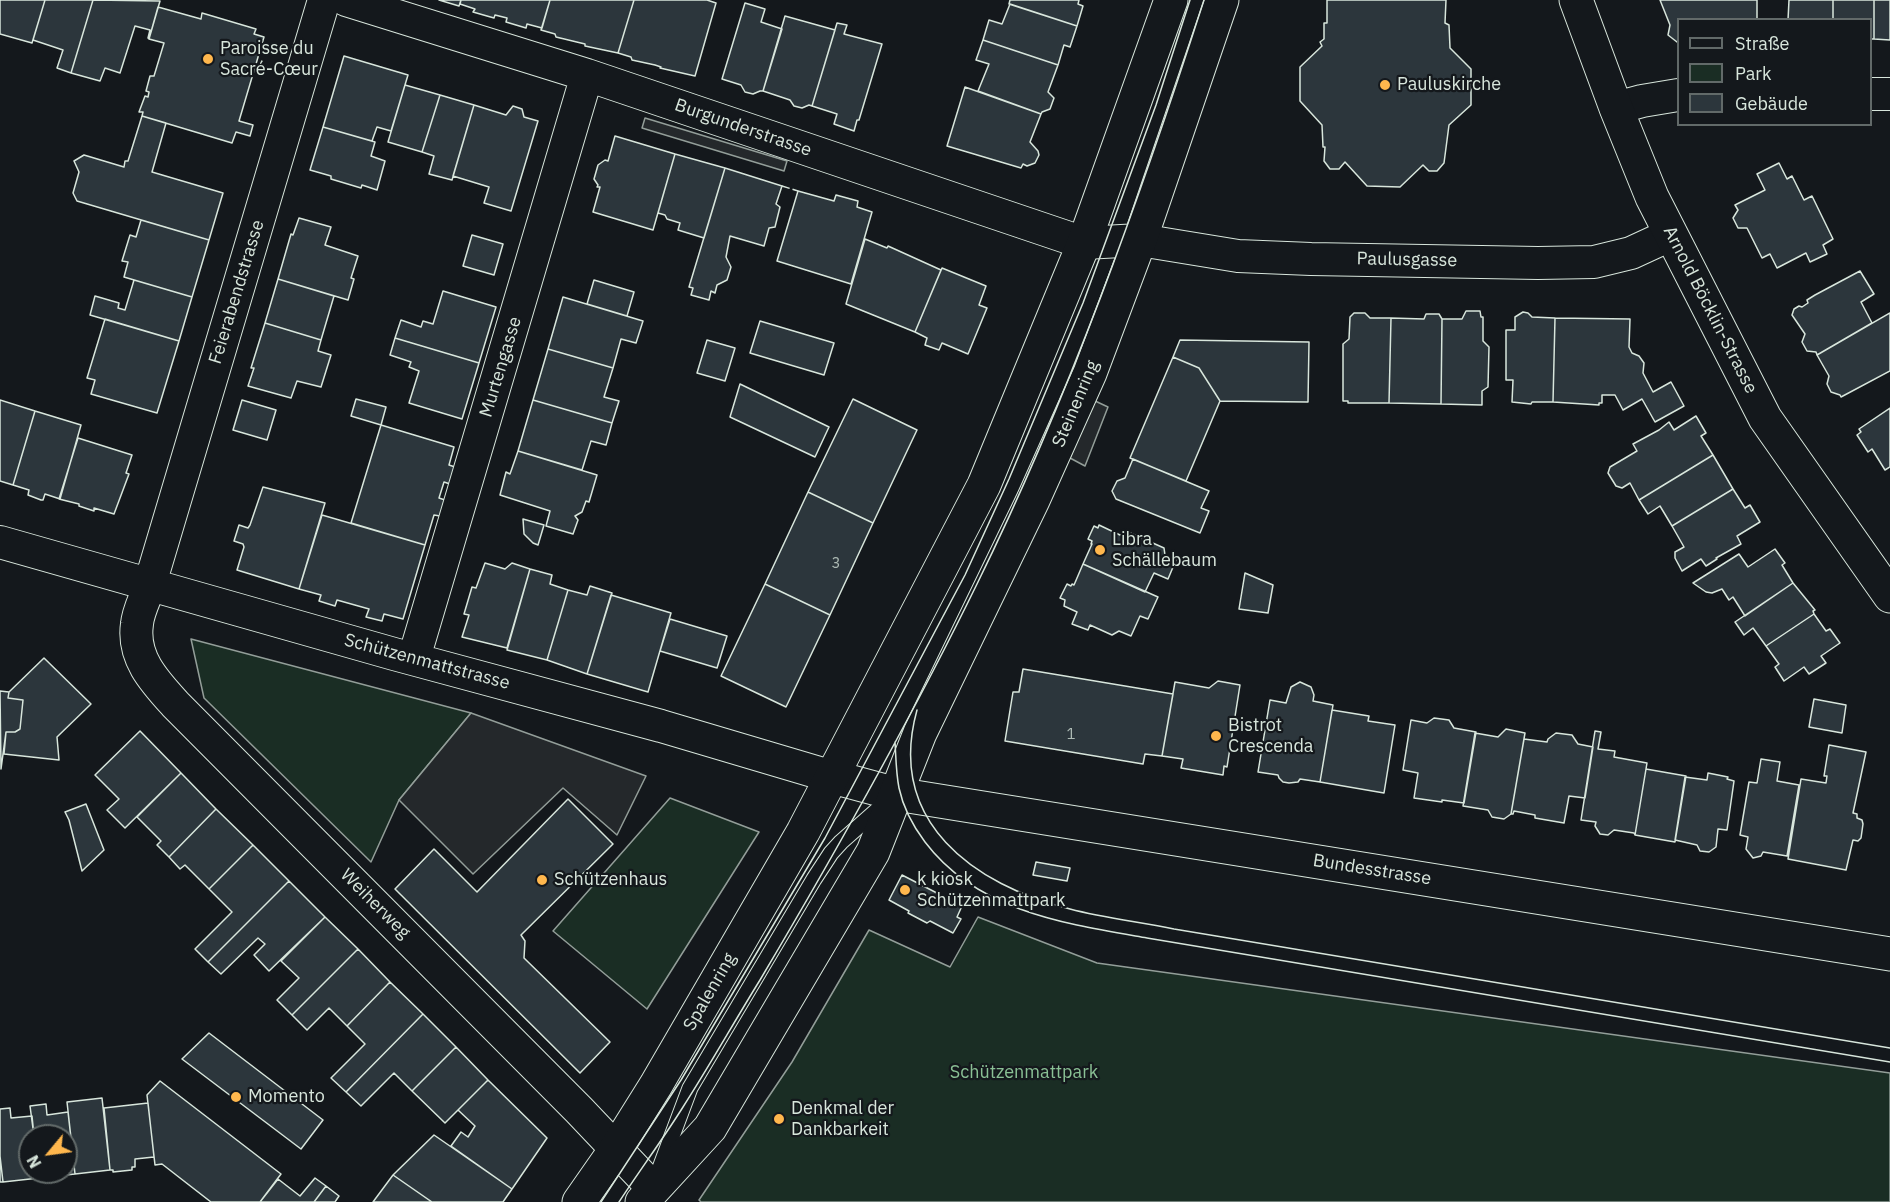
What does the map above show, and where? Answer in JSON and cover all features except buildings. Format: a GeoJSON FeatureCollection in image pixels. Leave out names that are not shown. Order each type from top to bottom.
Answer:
{"type":"FeatureCollection","features":[{"type":"Feature","properties":{"kind":"main road"},"geometry":{"type":"LineString","coordinates":[[844,780],[984,485],[1084,243],[1171,0]]}},
{"type":"Feature","properties":{"kind":"main road","name":"Steinenring"},"geometry":{"type":"LineString","coordinates":[[896,794],[920,732],[1033,500],[1086,383],[1140,240],[1222,0]]}},
{"type":"Feature","properties":{"kind":"main road","name":"Arnold Böcklin-Strasse"},"geometry":{"type":"LineString","coordinates":[[1576,0],[1652,197],[1765,418],[1890,596]]}},
{"type":"Feature","properties":{"kind":"main road","name":"Bundesstrasse"},"geometry":{"type":"LineString","coordinates":[[844,780],[896,794],[1890,954]]}},
{"type":"Feature","properties":{"kind":"main road","name":"Spalenring"},"geometry":{"type":"LineString","coordinates":[[579,1202],[616,1149],[672,1059],[803,832],[844,780]]}},
{"type":"Feature","properties":{"kind":"main road"},"geometry":{"type":"LineString","coordinates":[[654,1197],[710,1128],[873,852],[896,794]]}},
{"type":"Feature","properties":{"kind":"street","name":"Feierabendstrasse"},"geometry":{"type":"LineString","coordinates":[[150,584],[324,0]]}},
{"type":"Feature","properties":{"kind":"street","name":"Burgunderstrasse"},"geometry":{"type":"LineString","coordinates":[[346,0],[587,75],[1084,243],[1140,240]]}},
{"type":"Feature","properties":{"kind":"street","name":"Murtengasse"},"geometry":{"type":"LineString","coordinates":[[414,658],[587,75]]}},
{"type":"Feature","properties":{"kind":"street"},"geometry":{"type":"LineString","coordinates":[[1872,94],[1890,94]]}},
{"type":"Feature","properties":{"kind":"street"},"geometry":{"type":"LineString","coordinates":[[1616,108],[1677,95]]}},
{"type":"Feature","properties":{"kind":"street","name":"Paulusgasse"},"geometry":{"type":"LineString","coordinates":[[1140,240],[1238,256],[1538,263],[1594,262],[1632,254],[1670,235]]}},
{"type":"Feature","properties":{"kind":"street","name":"Schützenmattstrasse"},"geometry":{"type":"LineString","coordinates":[[0,542],[661,726],[844,780]]}},
{"type":"Feature","properties":{"kind":"street","name":"Weiherweg"},"geometry":{"type":"LineString","coordinates":[[150,584],[136,623],[137,650],[152,677],[176,705],[616,1149],[654,1197]]}},
{"type":"Feature","properties":{"kind":"green space"},"geometry":{"type":"Polygon","coordinates":[[[191,639],[471,713],[399,800],[371,862],[204,698],[191,639]]]}},
{"type":"Feature","properties":{"kind":"green space"},"geometry":{"type":"Polygon","coordinates":[[[670,798],[759,832],[647,1009],[553,931],[670,798]]]}},
{"type":"Feature","properties":{"kind":"green space","name":"Schützenmattpark"},"geometry":{"type":"Polygon","coordinates":[[[978,917],[1097,963],[1890,1073],[1890,1202],[701,1202],[699,1200],[792,1062],[869,930],[950,967],[978,917]]]}},
{"type":"Feature","properties":{"kind":"shaded area"},"geometry":{"type":"Polygon","coordinates":[[[645,118],[787,161],[784,171],[642,128],[645,118]]]}},
{"type":"Feature","properties":{"kind":"shaded area"},"geometry":{"type":"Polygon","coordinates":[[[1093,400],[1108,407],[1085,466],[1070,458],[1093,400]]]}},
{"type":"Feature","properties":{"kind":"shaded area"},"geometry":{"type":"Polygon","coordinates":[[[471,713],[646,776],[617,835],[563,788],[473,874],[399,800],[471,713]]]}},
{"type":"Feature","properties":{"kind":"tram line"},"geometry":{"type":"LineString","coordinates":[[601,1202],[681,1080],[825,838],[965,575],[1009,479],[1083,303],[1156,105],[1190,0]]}},
{"type":"Feature","properties":{"kind":"tram line"},"geometry":{"type":"LineString","coordinates":[[619,1202],[693,1091],[817,882],[900,734],[977,584],[1042,442],[1101,296],[1204,0]]}},
{"type":"Feature","properties":{"kind":"tram line"},"geometry":{"type":"LineString","coordinates":[[917,710],[911,750],[914,785],[926,816],[946,843],[971,865],[1001,884],[1035,898],[1083,912],[1174,929],[1890,1048]]}},
{"type":"Feature","properties":{"kind":"tram line"},"geometry":{"type":"LineString","coordinates":[[895,742],[897,777],[903,802],[925,842],[946,866],[971,885],[1026,911],[1055,920],[1116,933],[1890,1062]]}},
{"type":"Feature","properties":{"kind":"fence"},"geometry":{"type":"LineString","coordinates":[[782,186],[798,191]]}},
{"type":"Feature","properties":{"kind":"place","name":"Paroisse du Sacré-Cœur"},"geometry":{"type":"Point","coordinates":[208,59]}},
{"type":"Feature","properties":{"kind":"place","name":"Pauluskirche"},"geometry":{"type":"Point","coordinates":[1385,85]}},
{"type":"Feature","properties":{"kind":"place","name":"Libra Schällebaum"},"geometry":{"type":"Point","coordinates":[1100,550]}},
{"type":"Feature","properties":{"kind":"place","name":"Bistrot Crescenda"},"geometry":{"type":"Point","coordinates":[1216,736]}},
{"type":"Feature","properties":{"kind":"place","name":"Schützenhaus"},"geometry":{"type":"Point","coordinates":[542,880]}},
{"type":"Feature","properties":{"kind":"place","name":"k kiosk Schützenmattpark"},"geometry":{"type":"Point","coordinates":[905,890]}},
{"type":"Feature","properties":{"kind":"place","name":"Momento"},"geometry":{"type":"Point","coordinates":[236,1097]}},
{"type":"Feature","properties":{"kind":"place","name":"Denkmal der Dankbarkeit"},"geometry":{"type":"Point","coordinates":[779,1119]}}]}
